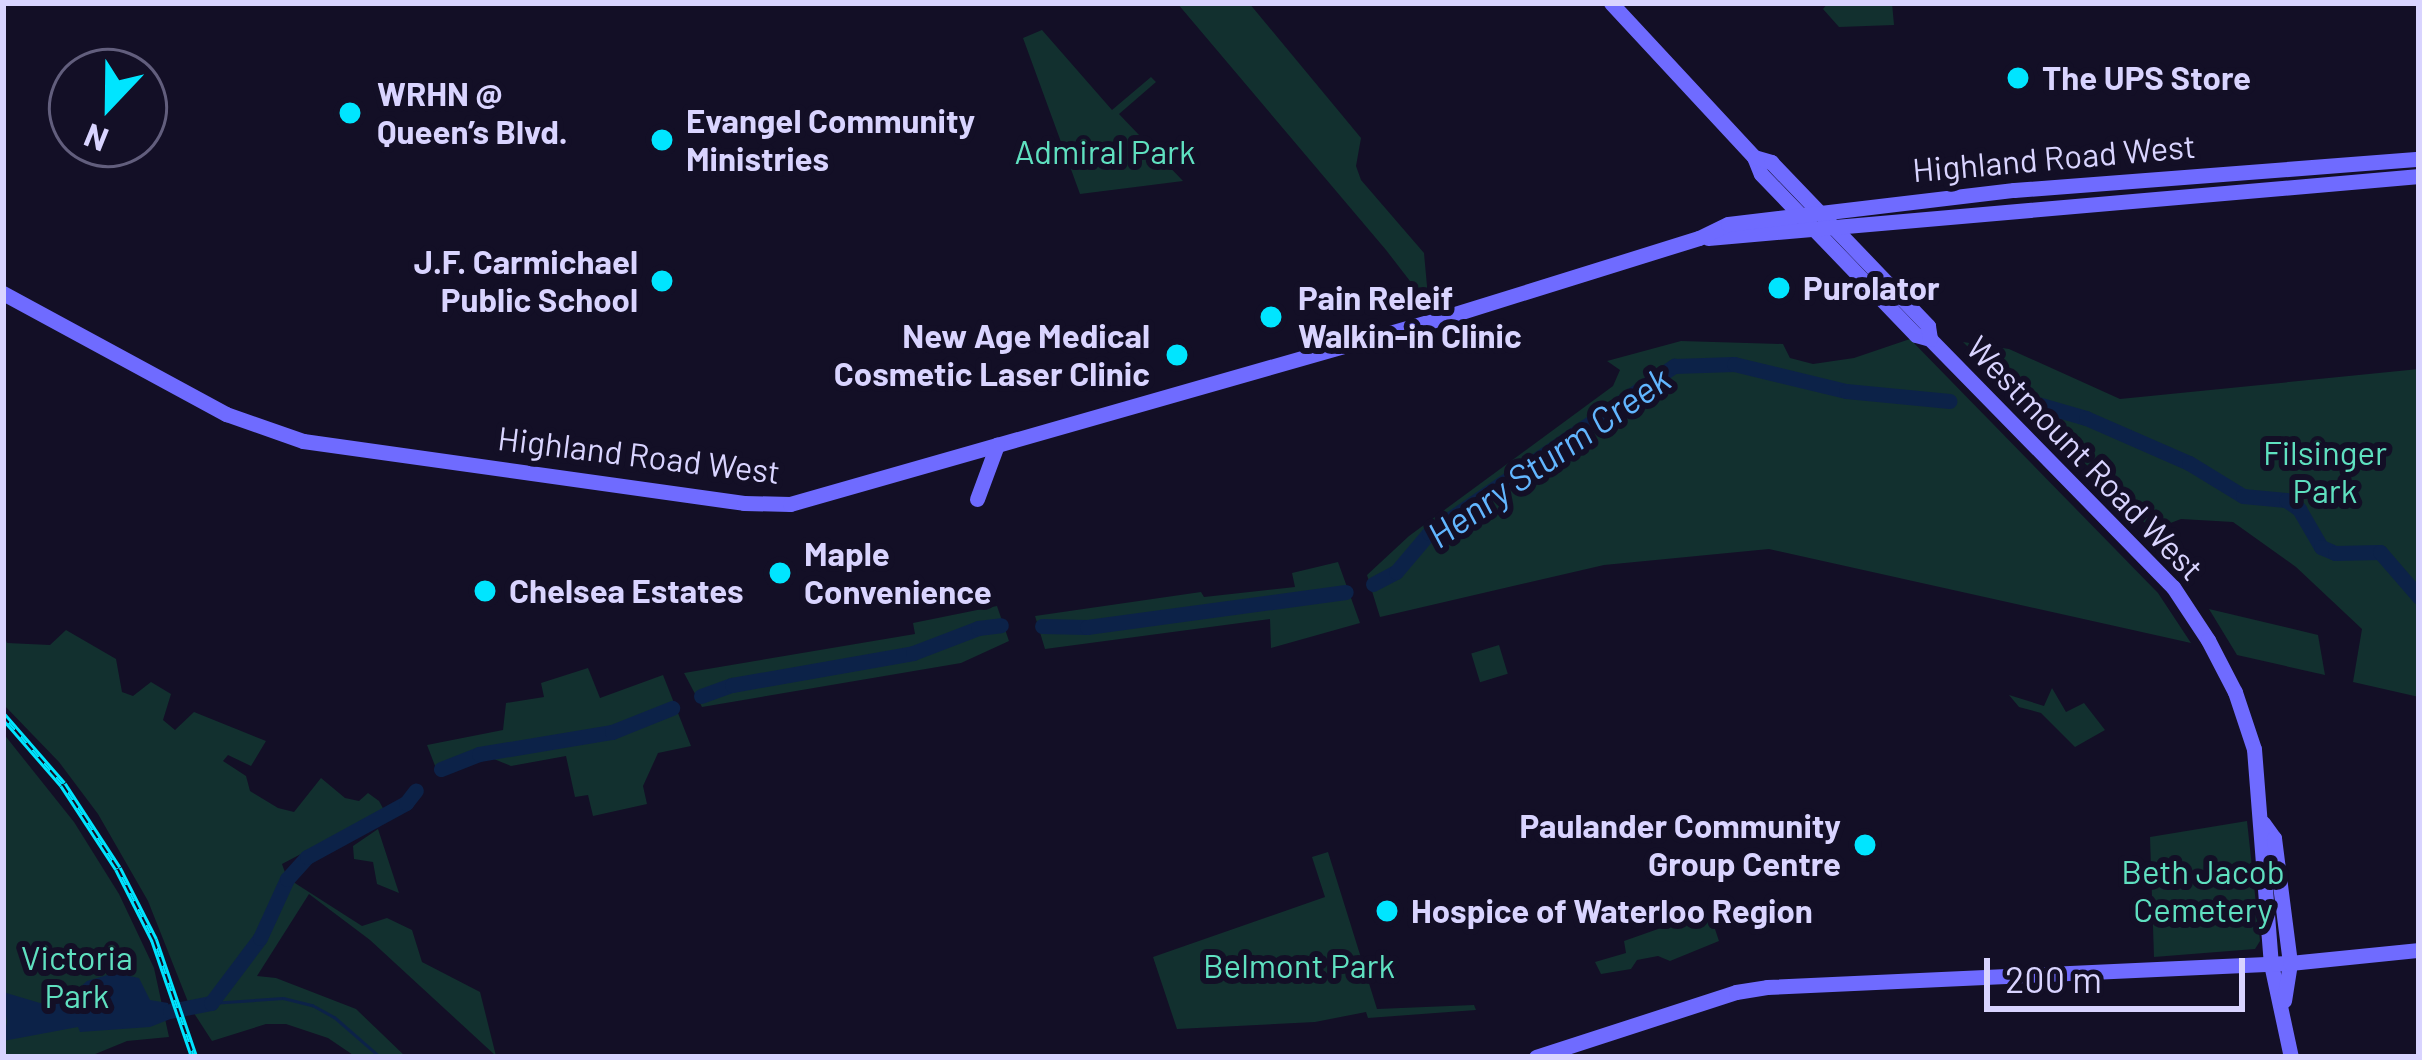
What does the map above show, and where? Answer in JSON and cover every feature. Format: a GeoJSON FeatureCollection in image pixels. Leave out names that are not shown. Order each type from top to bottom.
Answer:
{"type":"FeatureCollection","features":[{"type":"Feature","properties":{"kind":"main road","name":"Westmount Road West"},"geometry":{"type":"LineString","coordinates":[[1611,3],[1799,212]]}},
{"type":"Feature","properties":{"kind":"main road","name":"Westmount Road West"},"geometry":{"type":"LineString","coordinates":[[1754,157],[1772,162],[1916,335],[1930,339],[2173,587],[2235,692],[2254,749],[2271,964],[2284,1005],[2291,1057]]}},
{"type":"Feature","properties":{"kind":"main road","name":"Highland Road West"},"geometry":{"type":"LineString","coordinates":[[3,292],[226,414],[337,449],[744,503],[790,504],[1699,238],[1820,221],[2419,159]]}},
{"type":"Feature","properties":{"kind":"main road"},"geometry":{"type":"LineString","coordinates":[[1756,219],[1766,201],[1761,175]]}},
{"type":"Feature","properties":{"kind":"main road","name":"Highland Road West"},"geometry":{"type":"LineString","coordinates":[[1699,238],[1728,224],[1799,212],[1820,221],[1871,222],[2419,176]]}},
{"type":"Feature","properties":{"kind":"main road","name":"Westmount Road West"},"geometry":{"type":"LineString","coordinates":[[1820,221],[1928,326],[1930,339]]}},
{"type":"Feature","properties":{"kind":"main road"},"geometry":{"type":"LineString","coordinates":[[1870,266],[1863,237],[1871,222]]}},
{"type":"Feature","properties":{"kind":"main road"},"geometry":{"type":"LineString","coordinates":[[977,499],[998,445]]}},
{"type":"Feature","properties":{"kind":"main road","name":"Westmount Road West"},"geometry":{"type":"LineString","coordinates":[[2263,823],[2274,838],[2290,963],[2284,1005]]}},
{"type":"Feature","properties":{"kind":"main road"},"geometry":{"type":"LineString","coordinates":[[1536,1057],[1736,992],[1767,987],[2290,963],[2419,950]]}},
{"type":"Feature","properties":{"kind":"green space"},"geometry":{"type":"Polygon","coordinates":[[[1177,3],[1249,3],[1361,138],[1356,166],[1361,180],[1424,253],[1428,297],[1417,305],[1420,294],[1386,250],[1177,3]]]}},
{"type":"Feature","properties":{"kind":"green space"},"geometry":{"type":"Polygon","coordinates":[[[1828,3],[1892,3],[1894,25],[1839,27],[1823,9],[1828,3]]]}},
{"type":"Feature","properties":{"kind":"green space","name":"Admiral Park"},"geometry":{"type":"Polygon","coordinates":[[[1042,30],[1112,110],[1151,77],[1156,82],[1119,114],[1183,181],[1080,194],[1023,38],[1042,30]]]}},
{"type":"Feature","properties":{"kind":"green space"},"geometry":{"type":"Polygon","coordinates":[[[1910,339],[2158,593],[2191,643],[1769,549],[1604,565],[1380,617],[1367,575],[1409,536],[1613,386],[1620,370],[1607,361],[1681,341],[1783,344],[1790,358],[1813,364],[1854,358],[1910,339]]]}},
{"type":"Feature","properties":{"kind":"green space","name":"Filsinger Park"},"geometry":{"type":"Polygon","coordinates":[[[1963,342],[2009,349],[2120,399],[2419,369],[2419,697],[2353,682],[2362,629],[2296,567],[2233,522],[2181,519],[2152,530],[1963,342]]]}},
{"type":"Feature","properties":{"kind":"green space"},"geometry":{"type":"Polygon","coordinates":[[[1338,562],[1360,623],[1271,648],[1270,619],[1045,649],[1035,616],[1201,592],[1204,597],[1295,587],[1292,573],[1338,562]]]}},
{"type":"Feature","properties":{"kind":"green space"},"geometry":{"type":"Polygon","coordinates":[[[997,606],[1009,641],[961,663],[702,707],[684,673],[915,634],[913,623],[997,606]]]}},
{"type":"Feature","properties":{"kind":"green space"},"geometry":{"type":"Polygon","coordinates":[[[2209,609],[2318,635],[2325,675],[2237,655],[2209,609]]]}},
{"type":"Feature","properties":{"kind":"green space"},"geometry":{"type":"Polygon","coordinates":[[[66,630],[116,659],[122,692],[133,696],[151,682],[171,694],[163,720],[175,730],[194,712],[266,741],[251,766],[228,755],[223,761],[246,776],[250,791],[278,808],[294,812],[321,778],[345,798],[359,801],[368,793],[379,801],[384,810],[282,864],[287,878],[362,926],[387,918],[412,930],[422,962],[480,992],[496,1056],[370,940],[309,894],[257,976],[276,978],[356,1009],[406,1057],[356,1057],[328,1038],[286,1024],[266,1024],[212,1041],[190,1007],[148,901],[98,814],[59,762],[3,704],[3,633],[7,643],[50,645],[66,630]]]}},
{"type":"Feature","properties":{"kind":"green space"},"geometry":{"type":"Polygon","coordinates":[[[1499,645],[1508,674],[1480,682],[1471,653],[1499,645]]]}},
{"type":"Feature","properties":{"kind":"green space"},"geometry":{"type":"Polygon","coordinates":[[[588,668],[600,698],[663,675],[691,746],[658,753],[643,786],[647,804],[593,816],[588,795],[575,797],[566,756],[511,766],[489,757],[447,769],[439,776],[427,745],[503,730],[506,703],[544,697],[541,683],[588,668]]]}},
{"type":"Feature","properties":{"kind":"green space"},"geometry":{"type":"Polygon","coordinates":[[[2052,688],[2066,712],[2084,703],[2105,730],[2075,747],[2041,713],[2019,707],[2009,695],[2044,706],[2052,688]]]}},
{"type":"Feature","properties":{"kind":"green space","name":"Victoria Park"},"geometry":{"type":"Polygon","coordinates":[[[3,733],[74,822],[119,894],[154,968],[169,1037],[127,1041],[88,1057],[3,1057],[3,733]]]}},
{"type":"Feature","properties":{"kind":"green space","name":"Beth Jacob Cemetery"},"geometry":{"type":"Polygon","coordinates":[[[2247,821],[2260,941],[2255,949],[2154,957],[2150,837],[2247,821]]]}},
{"type":"Feature","properties":{"kind":"green space"},"geometry":{"type":"Polygon","coordinates":[[[378,829],[399,893],[377,884],[373,862],[354,859],[353,846],[378,829]]]}},
{"type":"Feature","properties":{"kind":"green space","name":"Belmont Park"},"geometry":{"type":"Polygon","coordinates":[[[1328,852],[1377,1009],[1474,1005],[1476,1010],[1368,1018],[1366,1012],[1315,1022],[1177,1029],[1153,957],[1325,897],[1312,857],[1328,852]]]}},
{"type":"Feature","properties":{"kind":"green space"},"geometry":{"type":"Polygon","coordinates":[[[1709,911],[1719,941],[1670,961],[1658,956],[1637,960],[1631,969],[1601,974],[1595,962],[1626,953],[1624,941],[1709,911]]]}},
{"type":"Feature","properties":{"kind":"water"},"geometry":{"type":"Polygon","coordinates":[[[114,973],[139,978],[150,1000],[168,1003],[173,1018],[150,1027],[80,1032],[78,1027],[3,1041],[7,1022],[3,992],[40,1003],[67,1002],[79,999],[78,989],[87,981],[114,973]]]}},
{"type":"Feature","properties":{"kind":"waterway","name":"Henry Sturm Creek"},"geometry":{"type":"LineString","coordinates":[[1373,584],[1396,572],[1429,533],[1674,366],[1734,364],[1846,391],[1950,401]]}},
{"type":"Feature","properties":{"kind":"waterway","name":"Henry Sturm Creek"},"geometry":{"type":"LineString","coordinates":[[2034,403],[2086,418],[2189,463],[2243,496],[2286,500],[2299,509],[2321,547],[2335,553],[2380,552],[2419,597]]}},
{"type":"Feature","properties":{"kind":"waterway","name":"Henry Sturm Creek"},"geometry":{"type":"LineString","coordinates":[[1042,626],[1087,627],[1346,592]]}},
{"type":"Feature","properties":{"kind":"waterway","name":"Henry Sturm Creek"},"geometry":{"type":"LineString","coordinates":[[701,696],[732,685],[913,653],[978,628],[1001,625]]}},
{"type":"Feature","properties":{"kind":"waterway","name":"Henry Sturm Creek"},"geometry":{"type":"LineString","coordinates":[[441,769],[479,754],[612,732],[672,708]]}},
{"type":"Feature","properties":{"kind":"waterway","name":"Henry Sturm Creek"},"geometry":{"type":"LineString","coordinates":[[170,1011],[211,1003],[260,938],[287,879],[307,857],[406,803],[416,790]]}},
{"type":"Feature","properties":{"kind":"waterway"},"geometry":{"type":"LineString","coordinates":[[211,1003],[283,998],[312,1005],[334,1017],[380,1057]]}},
{"type":"Feature","properties":{"kind":"railway"},"geometry":{"type":"LineString","coordinates":[[3,716],[63,785],[118,869],[154,940],[194,1057]]}},
{"type":"Feature","properties":{"kind":"place","name":"The UPS Store"},"geometry":{"type":"Point","coordinates":[2018,78]}},
{"type":"Feature","properties":{"kind":"place","name":"WRHN @ Queen’s Blvd."},"geometry":{"type":"Point","coordinates":[350,113]}},
{"type":"Feature","properties":{"kind":"place","name":"Evangel Community Ministries"},"geometry":{"type":"Point","coordinates":[662,140]}},
{"type":"Feature","properties":{"kind":"place","name":"J.F. Carmichael Public School"},"geometry":{"type":"Point","coordinates":[662,281]}},
{"type":"Feature","properties":{"kind":"place","name":"Purolator"},"geometry":{"type":"Point","coordinates":[1779,288]}},
{"type":"Feature","properties":{"kind":"place","name":"Pain Releif Walkin-in Clinic"},"geometry":{"type":"Point","coordinates":[1271,317]}},
{"type":"Feature","properties":{"kind":"place","name":"New Age Medical Cosmetic Laser Clinic"},"geometry":{"type":"Point","coordinates":[1177,355]}},
{"type":"Feature","properties":{"kind":"place","name":"Maple Convenience"},"geometry":{"type":"Point","coordinates":[780,573]}},
{"type":"Feature","properties":{"kind":"place","name":"Chelsea Estates"},"geometry":{"type":"Point","coordinates":[485,591]}},
{"type":"Feature","properties":{"kind":"place","name":"Paulander Community Group Centre"},"geometry":{"type":"Point","coordinates":[1865,845]}},
{"type":"Feature","properties":{"kind":"place","name":"Hospice of Waterloo Region"},"geometry":{"type":"Point","coordinates":[1387,911]}}]}
